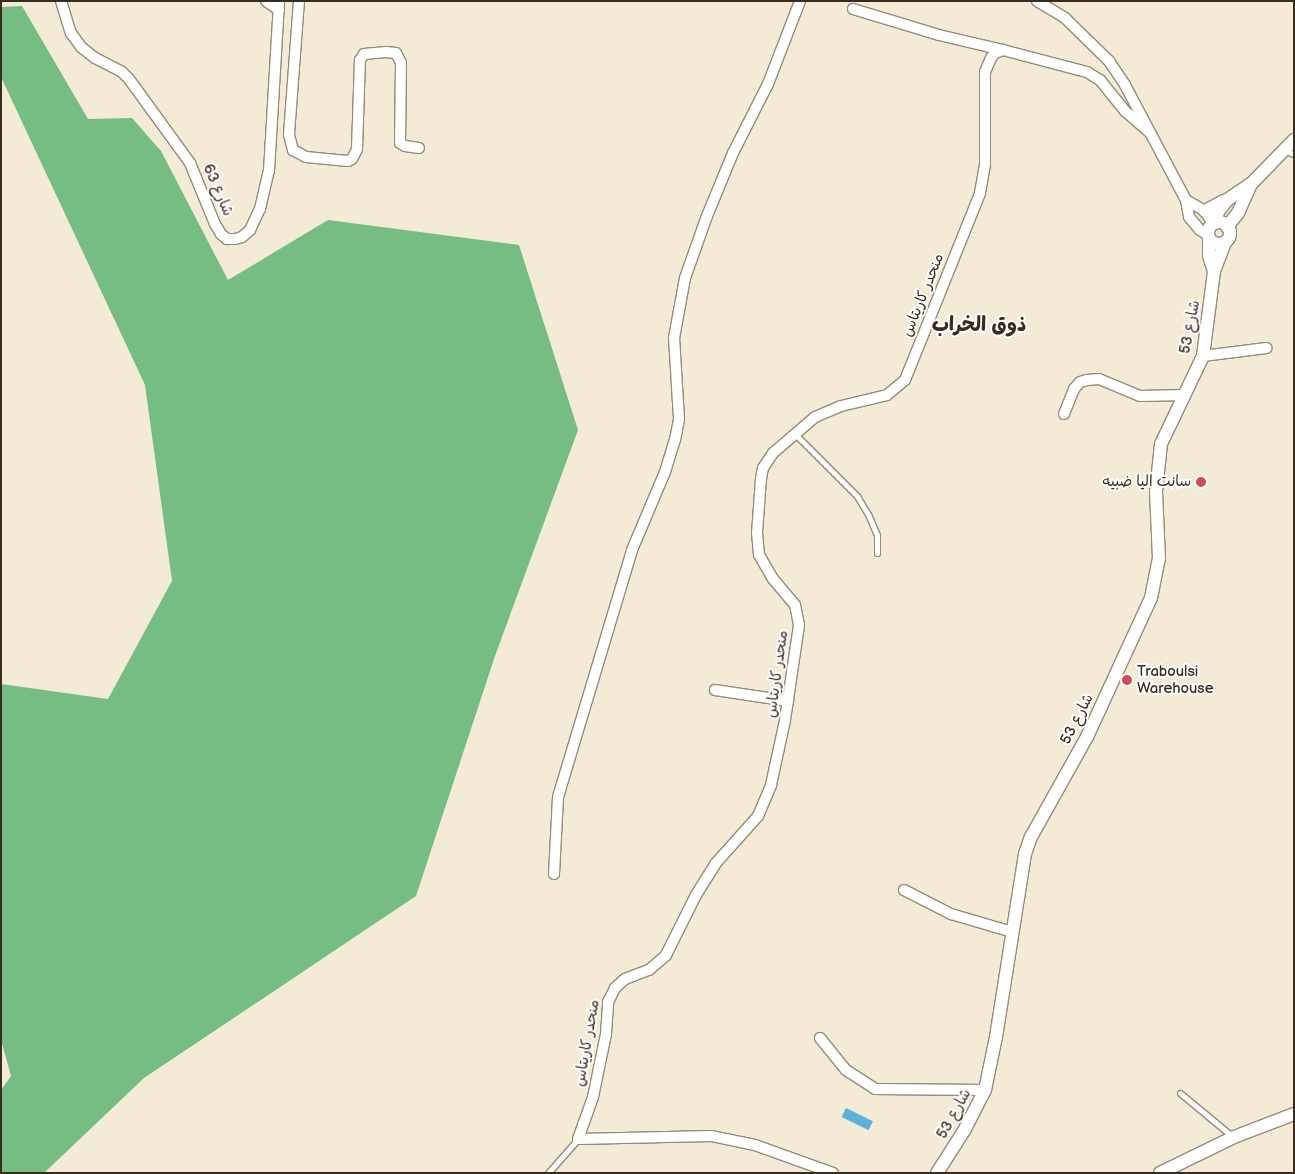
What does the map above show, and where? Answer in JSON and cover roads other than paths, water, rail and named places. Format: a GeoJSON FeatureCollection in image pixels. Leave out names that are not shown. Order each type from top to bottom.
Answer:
{"type":"FeatureCollection","features":[{"type":"Feature","properties":{"kind":"street","name":"شارع 63"},"geometry":{"type":"LineString","coordinates":[[61,1],[71,33],[81,47],[95,58],[122,72],[190,163],[215,224],[228,239],[242,237],[250,230],[260,209],[265,190],[269,171],[279,6]]}},
{"type":"Feature","properties":{"kind":"street"},"geometry":{"type":"LineString","coordinates":[[266,1],[279,6]]}},
{"type":"Feature","properties":{"kind":"street"},"geometry":{"type":"LineString","coordinates":[[299,1],[288,135],[292,150],[306,157],[348,161],[352,159],[357,149],[360,60],[364,54],[386,52],[396,53],[402,62],[400,143],[419,148]]}},
{"type":"Feature","properties":{"kind":"street"},"geometry":{"type":"LineString","coordinates":[[554,874],[558,797],[632,550],[665,472],[677,434],[674,338],[681,291],[707,216],[733,153],[787,40],[800,1]]}},
{"type":"Feature","properties":{"kind":"street"},"geometry":{"type":"LineString","coordinates":[[1037,1],[1065,18],[1109,61],[1125,85],[1186,200],[1189,217],[1200,230],[1214,229],[1234,220],[1251,184]]}},
{"type":"Feature","properties":{"kind":"street"},"geometry":{"type":"LineString","coordinates":[[853,9],[939,35],[1087,72],[1100,80],[1125,111],[1149,132]]}},
{"type":"Feature","properties":{"kind":"street","name":"منحدر كاريتاس"},"geometry":{"type":"LineString","coordinates":[[578,1139],[588,1114],[597,1078],[606,1034],[608,1002],[620,982],[649,970],[666,955],[696,895],[716,863],[763,807],[780,748],[788,701],[798,615],[795,605],[765,567],[759,555],[757,533],[760,479],[763,468],[774,453],[822,413],[887,395],[905,380],[980,193],[985,164],[985,72],[991,58],[1003,50]]}},
{"type":"Feature","properties":{"kind":"street"},"geometry":{"type":"LineString","coordinates":[[1205,211],[1251,184],[1289,152],[1294,140]]}},
{"type":"Feature","properties":{"kind":"street"},"geometry":{"type":"LineString","coordinates":[[1186,200],[1205,211],[1214,229]]}},
{"type":"Feature","properties":{"kind":"street"},"geometry":{"type":"LineString","coordinates":[[1214,229],[1218,212],[1226,200]]}},
{"type":"Feature","properties":{"kind":"street","name":"شارع 53"},"geometry":{"type":"LineString","coordinates":[[937,1173],[965,1130],[985,1090],[996,1037],[1025,854],[1033,831],[1087,737],[1151,598],[1158,558],[1156,492],[1158,464],[1165,434],[1203,356],[1214,272],[1225,243],[1214,244],[1214,229]]}},
{"type":"Feature","properties":{"kind":"street","name":"شارع 53"},"geometry":{"type":"LineString","coordinates":[[1214,229],[1209,256],[1214,272]]}},
{"type":"Feature","properties":{"kind":"street"},"geometry":{"type":"LineString","coordinates":[[1203,356],[1266,348]]}},
{"type":"Feature","properties":{"kind":"street"},"geometry":{"type":"LineString","coordinates":[[1064,414],[1074,389],[1080,382],[1087,380],[1099,379],[1140,396],[1184,395]]}},
{"type":"Feature","properties":{"kind":"street"},"geometry":{"type":"LineString","coordinates":[[715,690],[788,701]]}},
{"type":"Feature","properties":{"kind":"street"},"geometry":{"type":"LineString","coordinates":[[904,890],[951,914],[1012,932]]}},
{"type":"Feature","properties":{"kind":"street"},"geometry":{"type":"LineString","coordinates":[[820,1038],[846,1070],[875,1089],[985,1090]]}},
{"type":"Feature","properties":{"kind":"street"},"geometry":{"type":"LineString","coordinates":[[1160,1173],[1234,1137],[1294,1114]]}},
{"type":"Feature","properties":{"kind":"street"},"geometry":{"type":"LineString","coordinates":[[578,1139],[711,1136],[755,1145],[833,1173]]}},
{"type":"Feature","properties":{"kind":"lane"},"geometry":{"type":"LineString","coordinates":[[795,434],[857,496],[868,514],[877,535],[877,553]]}},
{"type":"Feature","properties":{"kind":"lane"},"geometry":{"type":"LineString","coordinates":[[1180,1094],[1234,1137]]}},
{"type":"Feature","properties":{"kind":"lane"},"geometry":{"type":"LineString","coordinates":[[548,1173],[578,1139]]}},
{"type":"Feature","properties":{"kind":"water"},"geometry":{"type":"Polygon","coordinates":[[[846,1108],[873,1121],[869,1130],[842,1117],[846,1108]]]}},
{"type":"Feature","properties":{"kind":"place","name":"سانت اليا ضبيه"},"geometry":{"type":"Point","coordinates":[1201,482]}},
{"type":"Feature","properties":{"kind":"place","name":"Traboulsi Warehouse"},"geometry":{"type":"Point","coordinates":[1127,680]}},
{"type":"Feature","properties":{"kind":"district","name":"ذوق الخراب"},"geometry":{"type":"Point","coordinates":[979,325]}}]}
